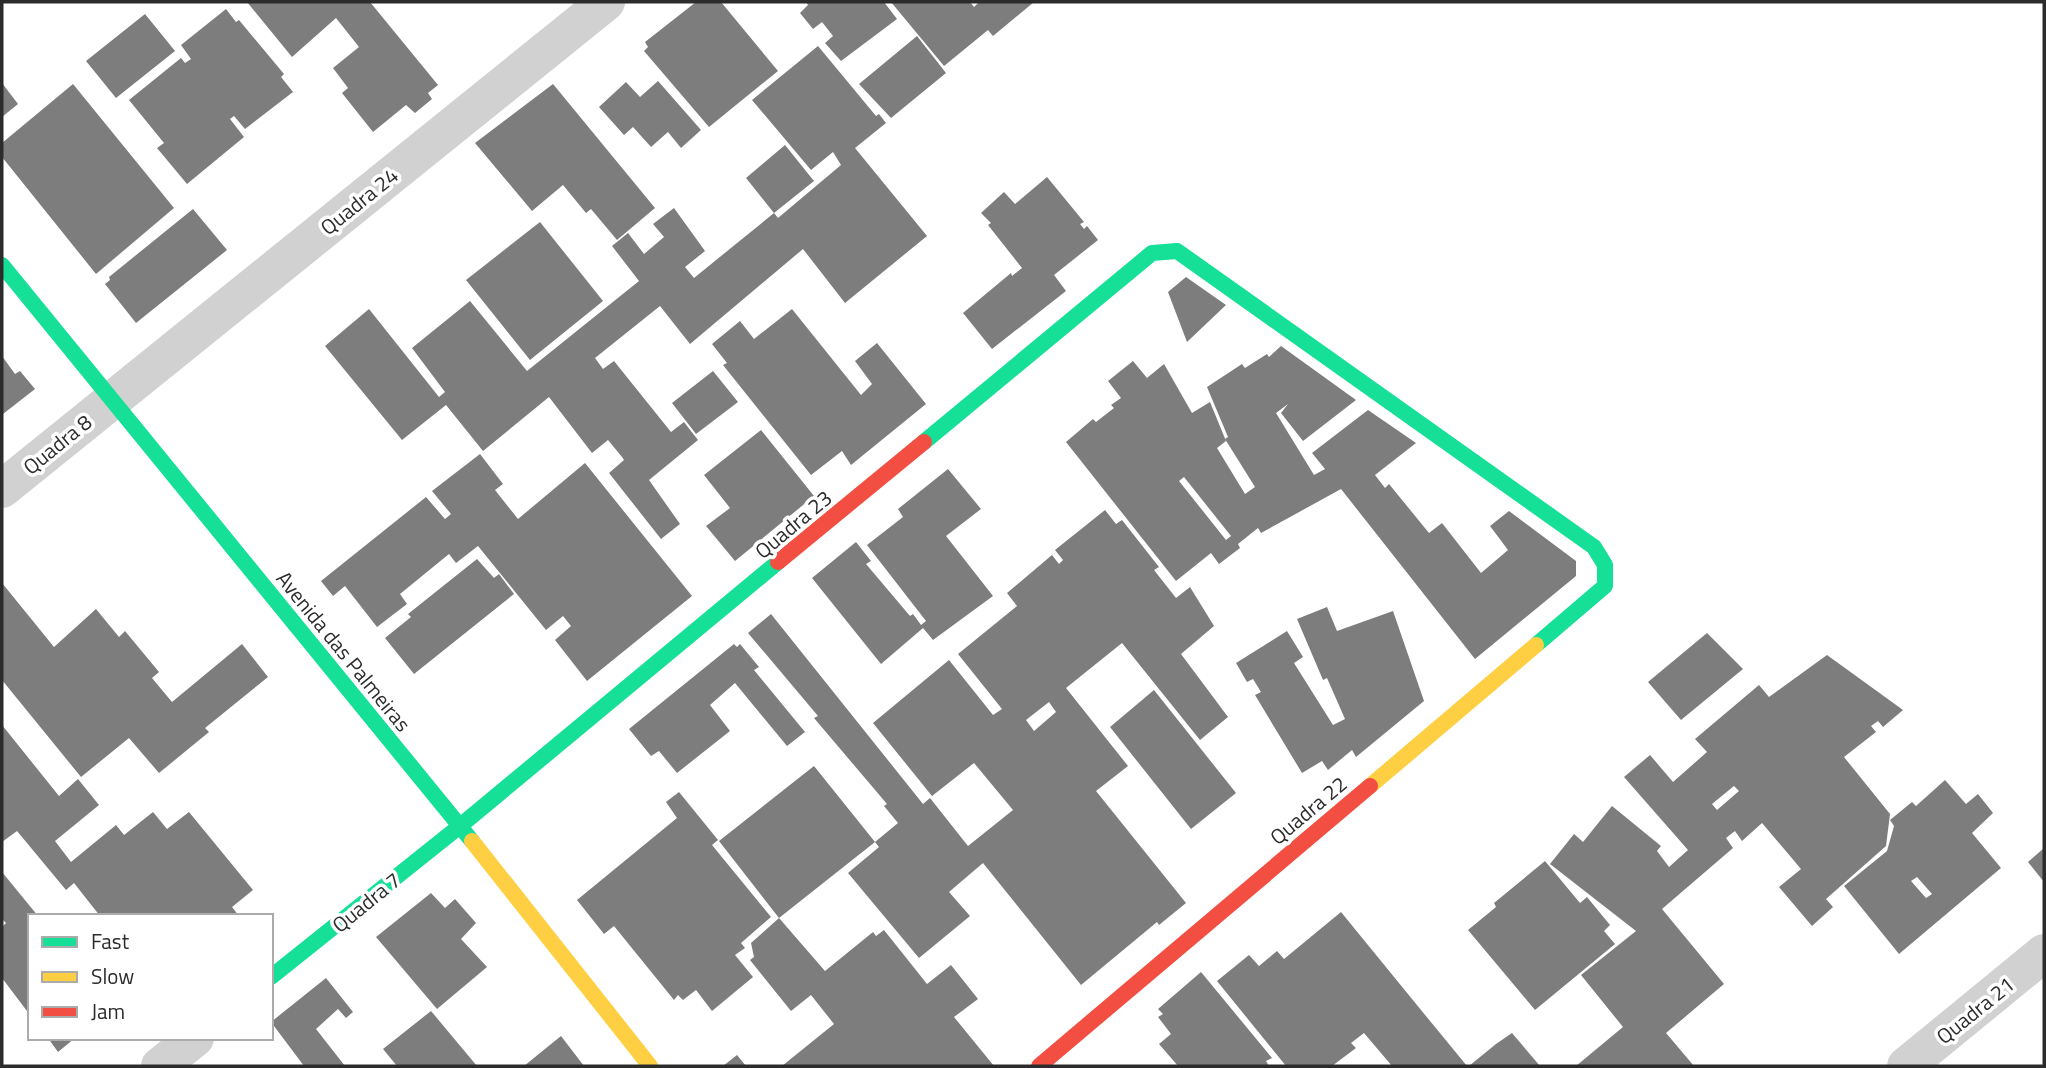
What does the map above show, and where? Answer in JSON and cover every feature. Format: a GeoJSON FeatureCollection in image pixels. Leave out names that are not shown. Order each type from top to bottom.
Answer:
{"type":"FeatureCollection","features":[{"type":"Feature","properties":{"kind":"street","name":"Quadra 24"},"geometry":{"type":"LineString","coordinates":[[113,400],[606,2]]}},
{"type":"Feature","properties":{"kind":"street","name":"Quadra 23"},"geometry":{"type":"LineString","coordinates":[[460,826],[1152,253],[1177,251],[1188,256],[1594,547],[1605,560],[1608,573],[1605,586]]}},
{"type":"Feature","properties":{"kind":"street","name":"Avenida das Palmeiras"},"geometry":{"type":"LineString","coordinates":[[2,265],[460,826],[650,1066]]}},
{"type":"Feature","properties":{"kind":"street","name":"Quadra 8"},"geometry":{"type":"LineString","coordinates":[[2,489],[113,400]]}},
{"type":"Feature","properties":{"kind":"street","name":"Quadra 22"},"geometry":{"type":"LineString","coordinates":[[1039,1066],[1605,586]]}},
{"type":"Feature","properties":{"kind":"street","name":"Quadra 7"},"geometry":{"type":"LineString","coordinates":[[273,975],[460,826]]}},
{"type":"Feature","properties":{"kind":"street","name":"Quadra 21"},"geometry":{"type":"LineString","coordinates":[[1906,1066],[2044,953]]}},
{"type":"Feature","properties":{"kind":"street"},"geometry":{"type":"LineString","coordinates":[[160,1066],[192,1040]]}},
{"type":"Feature","properties":{"kind":"building"},"geometry":{"type":"Polygon","coordinates":[[[247,2],[370,2],[438,85],[428,93],[432,99],[415,113],[406,105],[373,132],[342,93],[348,88],[333,68],[359,47],[336,18],[292,57],[247,2]]]}},
{"type":"Feature","properties":{"kind":"building"},"geometry":{"type":"Polygon","coordinates":[[[696,2],[721,2],[778,71],[709,127],[644,51],[648,47],[645,42],[696,2]]]}},
{"type":"Feature","properties":{"kind":"building"},"geometry":{"type":"Polygon","coordinates":[[[806,2],[884,2],[897,19],[841,61],[825,43],[833,36],[822,22],[813,29],[800,13],[808,5],[806,2]]]}},
{"type":"Feature","properties":{"kind":"building"},"geometry":{"type":"Polygon","coordinates":[[[891,2],[970,2],[974,7],[979,2],[1034,2],[993,36],[988,30],[944,66],[891,2]]]}},
{"type":"Feature","properties":{"kind":"building"},"geometry":{"type":"Polygon","coordinates":[[[226,9],[236,22],[239,20],[284,74],[281,77],[293,92],[245,129],[234,116],[230,119],[244,137],[187,184],[157,148],[164,143],[129,100],[181,58],[185,63],[191,59],[181,45],[226,9]]]}},
{"type":"Feature","properties":{"kind":"building"},"geometry":{"type":"Polygon","coordinates":[[[145,14],[175,51],[116,98],[86,61],[145,14]]]}},
{"type":"Feature","properties":{"kind":"building"},"geometry":{"type":"Polygon","coordinates":[[[917,36],[946,73],[891,118],[859,84],[917,36]]]}},
{"type":"Feature","properties":{"kind":"building"},"geometry":{"type":"Polygon","coordinates":[[[818,46],[876,116],[879,114],[886,123],[855,148],[927,236],[845,303],[803,249],[690,344],[660,306],[595,358],[603,369],[614,361],[671,432],[684,422],[698,440],[649,480],[680,524],[661,539],[609,473],[624,460],[622,457],[608,440],[592,453],[549,397],[483,451],[446,405],[402,440],[325,346],[369,309],[439,397],[445,392],[412,348],[470,301],[527,371],[639,281],[612,246],[628,233],[644,254],[664,237],[653,224],[674,208],[705,251],[685,267],[694,278],[774,213],[778,218],[841,165],[833,152],[811,170],[752,100],[818,46]]]}},
{"type":"Feature","properties":{"kind":"building"},"geometry":{"type":"Polygon","coordinates":[[[658,81],[701,130],[681,148],[668,132],[651,147],[633,127],[624,135],[599,107],[626,82],[640,97],[658,81]]]}},
{"type":"Feature","properties":{"kind":"building"},"geometry":{"type":"Polygon","coordinates":[[[2,83],[18,104],[2,117],[2,83]]]}},
{"type":"Feature","properties":{"kind":"building"},"geometry":{"type":"Polygon","coordinates":[[[73,84],[174,208],[96,274],[2,157],[2,143],[73,84]]]}},
{"type":"Feature","properties":{"kind":"building"},"geometry":{"type":"Polygon","coordinates":[[[553,84],[655,208],[617,240],[591,209],[586,213],[563,185],[532,211],[475,143],[553,84]]]}},
{"type":"Feature","properties":{"kind":"building"},"geometry":{"type":"Polygon","coordinates":[[[785,145],[814,181],[774,213],[746,178],[785,145]]]}},
{"type":"Feature","properties":{"kind":"building"},"geometry":{"type":"Polygon","coordinates":[[[1047,177],[1084,222],[1080,224],[1084,229],[1087,226],[1098,240],[1054,275],[1066,291],[992,349],[963,313],[1011,273],[1012,276],[1022,268],[981,213],[1004,192],[1015,204],[1047,177]]]}},
{"type":"Feature","properties":{"kind":"building"},"geometry":{"type":"Polygon","coordinates":[[[193,209],[227,250],[136,323],[105,284],[110,280],[109,277],[193,209]]]}},
{"type":"Feature","properties":{"kind":"building"},"geometry":{"type":"Polygon","coordinates":[[[540,222],[603,301],[530,360],[466,280],[540,222]]]}},
{"type":"Feature","properties":{"kind":"building"},"geometry":{"type":"Polygon","coordinates":[[[1186,277],[1226,305],[1187,342],[1168,292],[1186,277]]]}},
{"type":"Feature","properties":{"kind":"building"},"geometry":{"type":"Polygon","coordinates":[[[792,309],[861,395],[872,384],[855,361],[877,343],[926,404],[851,465],[842,451],[811,475],[723,365],[727,363],[712,344],[740,321],[754,339],[792,309]]]}},
{"type":"Feature","properties":{"kind":"building"},"geometry":{"type":"Polygon","coordinates":[[[1281,346],[1356,400],[1303,441],[1281,413],[1288,404],[1276,413],[1314,475],[1325,469],[1312,453],[1368,410],[1416,443],[1375,475],[1385,488],[1389,484],[1429,533],[1442,523],[1481,573],[1508,550],[1490,526],[1509,511],[1576,561],[1576,576],[1475,659],[1341,489],[1261,533],[1258,528],[1238,544],[1240,548],[1219,564],[1211,553],[1176,581],[1066,442],[1093,419],[1096,422],[1114,408],[1111,405],[1121,398],[1108,381],[1133,361],[1147,378],[1164,364],[1192,413],[1210,402],[1225,439],[1228,437],[1207,387],[1242,364],[1245,368],[1267,354],[1269,357],[1281,346]],[[1226,440],[1217,448],[1245,494],[1255,487],[1226,440]],[[1184,477],[1179,481],[1226,540],[1231,536],[1184,477]]]}},
{"type":"Feature","properties":{"kind":"building"},"geometry":{"type":"Polygon","coordinates":[[[2,356],[15,374],[20,371],[35,389],[3,414],[2,356]]]}},
{"type":"Feature","properties":{"kind":"building"},"geometry":{"type":"Polygon","coordinates":[[[713,371],[738,402],[696,434],[672,403],[713,371]]]}},
{"type":"Feature","properties":{"kind":"building"},"geometry":{"type":"Polygon","coordinates":[[[761,430],[814,496],[735,561],[706,526],[730,508],[704,475],[761,430]]]}},
{"type":"Feature","properties":{"kind":"building"},"geometry":{"type":"Polygon","coordinates":[[[480,454],[503,484],[495,490],[518,519],[585,463],[692,596],[587,681],[555,640],[571,626],[563,616],[546,630],[478,546],[456,563],[449,554],[400,594],[407,604],[377,627],[345,586],[333,596],[321,581],[426,497],[445,519],[451,514],[432,491],[480,454]]]}},
{"type":"Feature","properties":{"kind":"building"},"geometry":{"type":"Polygon","coordinates":[[[948,469],[981,509],[946,536],[993,596],[933,640],[923,628],[881,664],[812,578],[856,542],[871,561],[866,564],[910,616],[913,614],[921,625],[926,621],[867,545],[903,517],[898,509],[948,469]]]}},
{"type":"Feature","properties":{"kind":"building"},"geometry":{"type":"Polygon","coordinates":[[[1105,510],[1116,524],[1122,520],[1159,567],[1154,570],[1176,598],[1190,587],[1214,626],[1181,654],[1228,717],[1200,740],[1122,643],[1066,688],[1128,766],[1096,791],[1186,903],[1159,925],[1157,922],[1081,985],[983,863],[949,892],[970,916],[919,958],[848,873],[879,847],[875,842],[898,823],[884,806],[887,804],[814,718],[818,716],[748,633],[771,614],[923,804],[930,798],[968,846],[1013,810],[974,763],[932,796],[873,723],[949,660],[993,715],[1002,709],[958,654],[1017,606],[1007,593],[1052,555],[1059,564],[1063,560],[1055,550],[1105,510]],[[1049,702],[1026,720],[1034,731],[1056,712],[1049,702]]]}},
{"type":"Feature","properties":{"kind":"building"},"geometry":{"type":"Polygon","coordinates":[[[477,559],[494,578],[499,574],[514,594],[414,674],[385,638],[411,617],[408,614],[477,559]]]}},
{"type":"Feature","properties":{"kind":"building"},"geometry":{"type":"Polygon","coordinates":[[[2,583],[54,647],[96,609],[119,637],[125,631],[159,672],[152,678],[172,702],[242,644],[268,677],[205,728],[209,732],[159,773],[129,738],[81,777],[2,680],[2,583]]]}},
{"type":"Feature","properties":{"kind":"building"},"geometry":{"type":"Polygon","coordinates":[[[1327,607],[1337,631],[1393,611],[1424,701],[1356,757],[1352,750],[1328,770],[1322,761],[1302,773],[1255,695],[1261,692],[1253,679],[1247,682],[1236,663],[1287,631],[1303,657],[1294,663],[1333,725],[1345,719],[1327,678],[1323,680],[1297,619],[1327,607]]]}},
{"type":"Feature","properties":{"kind":"building"},"geometry":{"type":"Polygon","coordinates":[[[1707,633],[1743,669],[1681,720],[1648,682],[1707,633]]]}},
{"type":"Feature","properties":{"kind":"building"},"geometry":{"type":"Polygon","coordinates":[[[734,644],[737,647],[740,644],[759,667],[754,670],[805,732],[787,746],[735,683],[710,705],[730,731],[677,773],[659,751],[651,756],[629,729],[734,644]]]}},
{"type":"Feature","properties":{"kind":"building"},"geometry":{"type":"Polygon","coordinates":[[[1827,655],[1903,710],[1883,727],[1878,721],[1871,726],[1876,732],[1844,757],[1890,814],[1886,846],[1826,899],[1833,907],[1812,926],[1779,887],[1801,869],[1762,823],[1742,841],[1735,831],[1726,838],[1733,848],[1662,909],[1724,984],[1666,1033],[1694,1066],[1576,1066],[1623,1027],[1581,975],[1636,931],[1550,864],[1574,834],[1583,842],[1612,806],[1661,846],[1657,851],[1669,867],[1688,850],[1624,777],[1650,755],[1673,782],[1707,752],[1695,739],[1759,685],[1769,697],[1827,655]],[[1734,786],[1712,804],[1717,810],[1739,791],[1734,786]]]}},
{"type":"Feature","properties":{"kind":"building"},"geometry":{"type":"Polygon","coordinates":[[[1154,690],[1236,793],[1191,829],[1110,727],[1154,690]]]}},
{"type":"Feature","properties":{"kind":"building"},"geometry":{"type":"Polygon","coordinates":[[[2,725],[59,796],[78,779],[99,805],[55,841],[71,862],[116,825],[124,835],[153,812],[167,829],[189,812],[253,890],[232,907],[237,914],[98,914],[74,883],[66,890],[17,831],[2,842],[2,725]]]}},
{"type":"Feature","properties":{"kind":"building"},"geometry":{"type":"Polygon","coordinates":[[[814,766],[875,842],[779,918],[719,841],[814,766]]]}},
{"type":"Feature","properties":{"kind":"building"},"geometry":{"type":"Polygon","coordinates":[[[1945,780],[1966,804],[1978,794],[1993,813],[1972,833],[2001,868],[1899,954],[1844,886],[1887,851],[1894,826],[1890,820],[1912,802],[1916,806],[1945,780]],[[1917,877],[1911,881],[1926,898],[1932,894],[1917,877]]]}},
{"type":"Feature","properties":{"kind":"building"},"geometry":{"type":"Polygon","coordinates":[[[679,792],[718,840],[712,845],[771,917],[741,943],[745,948],[735,955],[753,977],[712,1011],[696,990],[683,1000],[678,995],[674,1000],[614,926],[604,934],[577,900],[677,818],[666,802],[679,792]]]}},
{"type":"Feature","properties":{"kind":"building"},"geometry":{"type":"Polygon","coordinates":[[[2044,848],[2044,882],[2028,862],[2044,848]]]}},
{"type":"Feature","properties":{"kind":"building"},"geometry":{"type":"Polygon","coordinates":[[[1545,861],[1580,903],[1587,897],[1610,925],[1604,931],[1615,944],[1535,1010],[1468,930],[1496,907],[1494,903],[1545,861]]]}},
{"type":"Feature","properties":{"kind":"building"},"geometry":{"type":"Polygon","coordinates":[[[2,872],[36,914],[28,914],[28,1012],[2,978],[2,927],[6,923],[2,919],[2,872]]]}},
{"type":"Feature","properties":{"kind":"building"},"geometry":{"type":"Polygon","coordinates":[[[431,893],[445,908],[455,899],[476,923],[461,939],[487,967],[437,1009],[376,937],[431,893]]]}},
{"type":"Feature","properties":{"kind":"building"},"geometry":{"type":"Polygon","coordinates":[[[1341,912],[1467,1066],[1392,1066],[1364,1033],[1351,1043],[1356,1048],[1332,1066],[1286,1066],[1217,981],[1249,955],[1259,966],[1277,951],[1284,959],[1341,912]]]}},
{"type":"Feature","properties":{"kind":"building"},"geometry":{"type":"Polygon","coordinates":[[[779,918],[825,971],[873,932],[876,936],[884,930],[927,984],[951,965],[978,999],[954,1017],[994,1066],[782,1066],[834,1024],[811,995],[791,1011],[750,960],[754,957],[751,943],[779,918]]]}},
{"type":"Feature","properties":{"kind":"building"},"geometry":{"type":"Polygon","coordinates":[[[1201,972],[1272,1058],[1266,1061],[1269,1066],[1178,1066],[1159,1044],[1171,1034],[1158,1017],[1163,1014],[1158,1009],[1201,972]]]}},
{"type":"Feature","properties":{"kind":"building"},"geometry":{"type":"Polygon","coordinates":[[[326,978],[353,1012],[346,1018],[338,1009],[316,1029],[345,1066],[304,1066],[273,1025],[273,1020],[326,978]]]}},
{"type":"Feature","properties":{"kind":"building"},"geometry":{"type":"Polygon","coordinates":[[[431,1011],[477,1066],[397,1066],[383,1049],[431,1011]]]}},
{"type":"Feature","properties":{"kind":"building"},"geometry":{"type":"Polygon","coordinates":[[[1512,1033],[1540,1066],[1469,1066],[1496,1044],[1512,1033]]]}},
{"type":"Feature","properties":{"kind":"building"},"geometry":{"type":"Polygon","coordinates":[[[561,1036],[584,1066],[524,1066],[561,1036]]]}},
{"type":"Feature","properties":{"kind":"building"},"geometry":{"type":"Polygon","coordinates":[[[49,1040],[73,1040],[58,1052],[49,1040]]]}},
{"type":"Feature","properties":{"kind":"building"},"geometry":{"type":"Polygon","coordinates":[[[737,1055],[746,1066],[723,1066],[737,1055]]]}},
{"type":"Feature","properties":{"kind":"traffic: fast"},"geometry":{"type":"LineString","coordinates":[[924,442],[1152,253],[1177,251],[1594,547],[1605,565],[1605,586],[1536,645]]}},
{"type":"Feature","properties":{"kind":"traffic: fast"},"geometry":{"type":"LineString","coordinates":[[2,265],[472,841]]}},
{"type":"Feature","properties":{"kind":"traffic: fast"},"geometry":{"type":"LineString","coordinates":[[273,975],[460,826],[778,562]]}},
{"type":"Feature","properties":{"kind":"traffic: slow"},"geometry":{"type":"LineString","coordinates":[[1370,786],[1536,645]]}},
{"type":"Feature","properties":{"kind":"traffic: slow"},"geometry":{"type":"LineString","coordinates":[[472,841],[650,1066]]}},
{"type":"Feature","properties":{"kind":"traffic: jam"},"geometry":{"type":"LineString","coordinates":[[778,562],[924,442]]}},
{"type":"Feature","properties":{"kind":"traffic: jam"},"geometry":{"type":"LineString","coordinates":[[1039,1066],[1370,786]]}}]}
